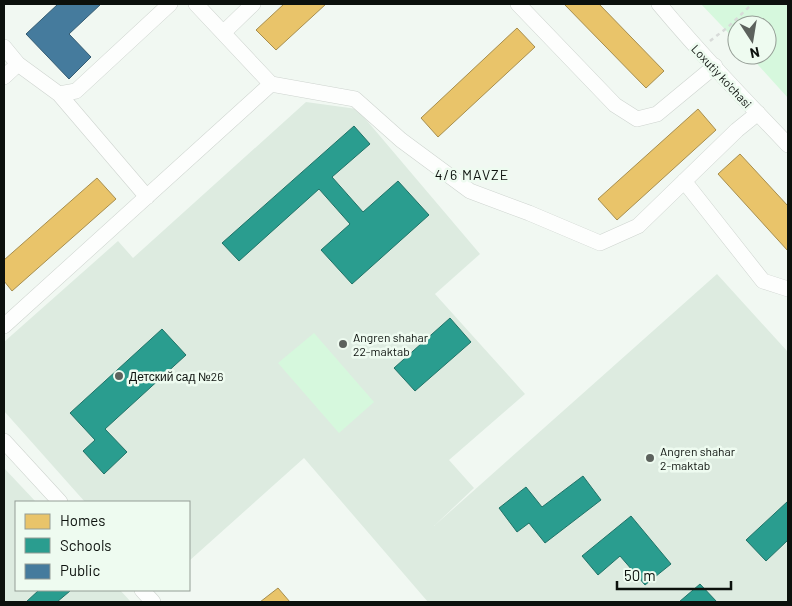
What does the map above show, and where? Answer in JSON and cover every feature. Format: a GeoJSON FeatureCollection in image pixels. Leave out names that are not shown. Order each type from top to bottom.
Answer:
{"type":"FeatureCollection","features":[{"type":"Feature","properties":{"kind":"street"},"geometry":{"type":"LineString","coordinates":[[59,94],[76,91],[170,4]]}},
{"type":"Feature","properties":{"kind":"street"},"geometry":{"type":"LineString","coordinates":[[196,4],[271,84],[355,99],[401,140],[470,191],[600,243],[638,226],[737,130],[758,114]]}},
{"type":"Feature","properties":{"kind":"street"},"geometry":{"type":"LineString","coordinates":[[223,33],[253,4]]}},
{"type":"Feature","properties":{"kind":"street"},"geometry":{"type":"LineString","coordinates":[[518,4],[615,105],[637,119],[657,114],[715,66]]}},
{"type":"Feature","properties":{"kind":"street","name":"Loxutiy ko'chasi"},"geometry":{"type":"LineString","coordinates":[[659,4],[698,50],[788,145]]}},
{"type":"Feature","properties":{"kind":"street"},"geometry":{"type":"LineString","coordinates":[[4,46],[18,64],[59,94],[147,197]]}},
{"type":"Feature","properties":{"kind":"street"},"geometry":{"type":"LineString","coordinates":[[4,77],[18,64]]}},
{"type":"Feature","properties":{"kind":"street"},"geometry":{"type":"LineString","coordinates":[[4,326],[271,84]]}},
{"type":"Feature","properties":{"kind":"street"},"geometry":{"type":"LineString","coordinates":[[684,181],[763,282],[788,289]]}},
{"type":"Feature","properties":{"kind":"street"},"geometry":{"type":"LineString","coordinates":[[4,441],[59,501]]}},
{"type":"Feature","properties":{"kind":"street"},"geometry":{"type":"LineString","coordinates":[[143,591],[153,602]]}},
{"type":"Feature","properties":{"kind":"path"},"geometry":{"type":"LineString","coordinates":[[698,50],[728,27],[752,4]]}},
{"type":"Feature","properties":{"kind":"shaded area"},"geometry":{"type":"Polygon","coordinates":[[[306,102],[357,109],[480,254],[435,294],[525,394],[449,460],[474,488],[434,526],[717,274],[788,352],[788,602],[428,602],[304,458],[190,560],[190,501],[84,501],[4,411],[4,342],[118,241],[133,258],[306,102]]]}},
{"type":"Feature","properties":{"kind":"shaded area"},"geometry":{"type":"Polygon","coordinates":[[[4,468],[35,501],[15,501],[15,591],[121,591],[131,602],[4,602],[4,468]]]}},
{"type":"Feature","properties":{"kind":"green space"},"geometry":{"type":"Polygon","coordinates":[[[701,4],[788,4],[788,98],[758,65],[777,65],[777,15],[727,15],[727,31],[701,4]]]}},
{"type":"Feature","properties":{"kind":"green space"},"geometry":{"type":"Polygon","coordinates":[[[314,333],[374,402],[339,433],[278,363],[314,333]]]}},
{"type":"Feature","properties":{"kind":"building: Homes"},"geometry":{"type":"Polygon","coordinates":[[[284,4],[326,4],[276,50],[256,30],[284,4]]]}},
{"type":"Feature","properties":{"kind":"building: Homes"},"geometry":{"type":"Polygon","coordinates":[[[564,4],[599,4],[664,71],[646,88],[564,4]]]}},
{"type":"Feature","properties":{"kind":"building: Homes"},"geometry":{"type":"Polygon","coordinates":[[[517,28],[535,47],[438,137],[421,118],[517,28]]]}},
{"type":"Feature","properties":{"kind":"building: Homes"},"geometry":{"type":"Polygon","coordinates":[[[698,109],[716,130],[617,220],[598,199],[698,109]]]}},
{"type":"Feature","properties":{"kind":"building: Homes"},"geometry":{"type":"Polygon","coordinates":[[[740,154],[788,206],[788,251],[718,174],[740,154]]]}},
{"type":"Feature","properties":{"kind":"building: Homes"},"geometry":{"type":"Polygon","coordinates":[[[97,178],[116,199],[12,291],[4,281],[4,260],[97,178]]]}},
{"type":"Feature","properties":{"kind":"building: Homes"},"geometry":{"type":"Polygon","coordinates":[[[278,588],[290,602],[260,602],[278,588]]]}},
{"type":"Feature","properties":{"kind":"building: Schools"},"geometry":{"type":"Polygon","coordinates":[[[354,126],[370,144],[332,177],[363,212],[398,181],[429,215],[352,284],[321,250],[350,224],[319,189],[239,261],[222,243],[354,126]]]}},
{"type":"Feature","properties":{"kind":"building: Schools"},"geometry":{"type":"Polygon","coordinates":[[[450,318],[471,342],[415,391],[394,368],[450,318]]]}},
{"type":"Feature","properties":{"kind":"building: Schools"},"geometry":{"type":"Polygon","coordinates":[[[162,329],[186,355],[105,429],[127,452],[104,474],[83,451],[95,440],[70,413],[162,329]]]}},
{"type":"Feature","properties":{"kind":"building: Schools"},"geometry":{"type":"Polygon","coordinates":[[[583,476],[601,500],[545,543],[529,523],[517,532],[499,508],[526,487],[542,507],[583,476]]]}},
{"type":"Feature","properties":{"kind":"building: Schools"},"geometry":{"type":"Polygon","coordinates":[[[788,501],[788,540],[766,561],[746,540],[788,501]]]}},
{"type":"Feature","properties":{"kind":"building: Schools"},"geometry":{"type":"Polygon","coordinates":[[[631,516],[671,564],[645,585],[620,556],[598,575],[582,556],[631,516]]]}},
{"type":"Feature","properties":{"kind":"building: Schools"},"geometry":{"type":"Polygon","coordinates":[[[700,584],[717,602],[679,602],[700,584]]]}},
{"type":"Feature","properties":{"kind":"building: Schools"},"geometry":{"type":"Polygon","coordinates":[[[38,591],[70,591],[57,602],[26,602],[38,591]]]}},
{"type":"Feature","properties":{"kind":"building: Public"},"geometry":{"type":"Polygon","coordinates":[[[58,4],[101,4],[69,34],[91,57],[69,79],[26,34],[58,4]]]}},
{"type":"Feature","properties":{"kind":"place","name":"Angren shahar 22-maktab"},"geometry":{"type":"Point","coordinates":[343,344]}},
{"type":"Feature","properties":{"kind":"place","name":"Детский сад №26"},"geometry":{"type":"Point","coordinates":[119,376]}},
{"type":"Feature","properties":{"kind":"place","name":"Angren shahar 2-maktab"},"geometry":{"type":"Point","coordinates":[650,458]}},
{"type":"Feature","properties":{"kind":"district","name":"4/6 MAVZE"},"geometry":{"type":"Point","coordinates":[472,174]}}]}
